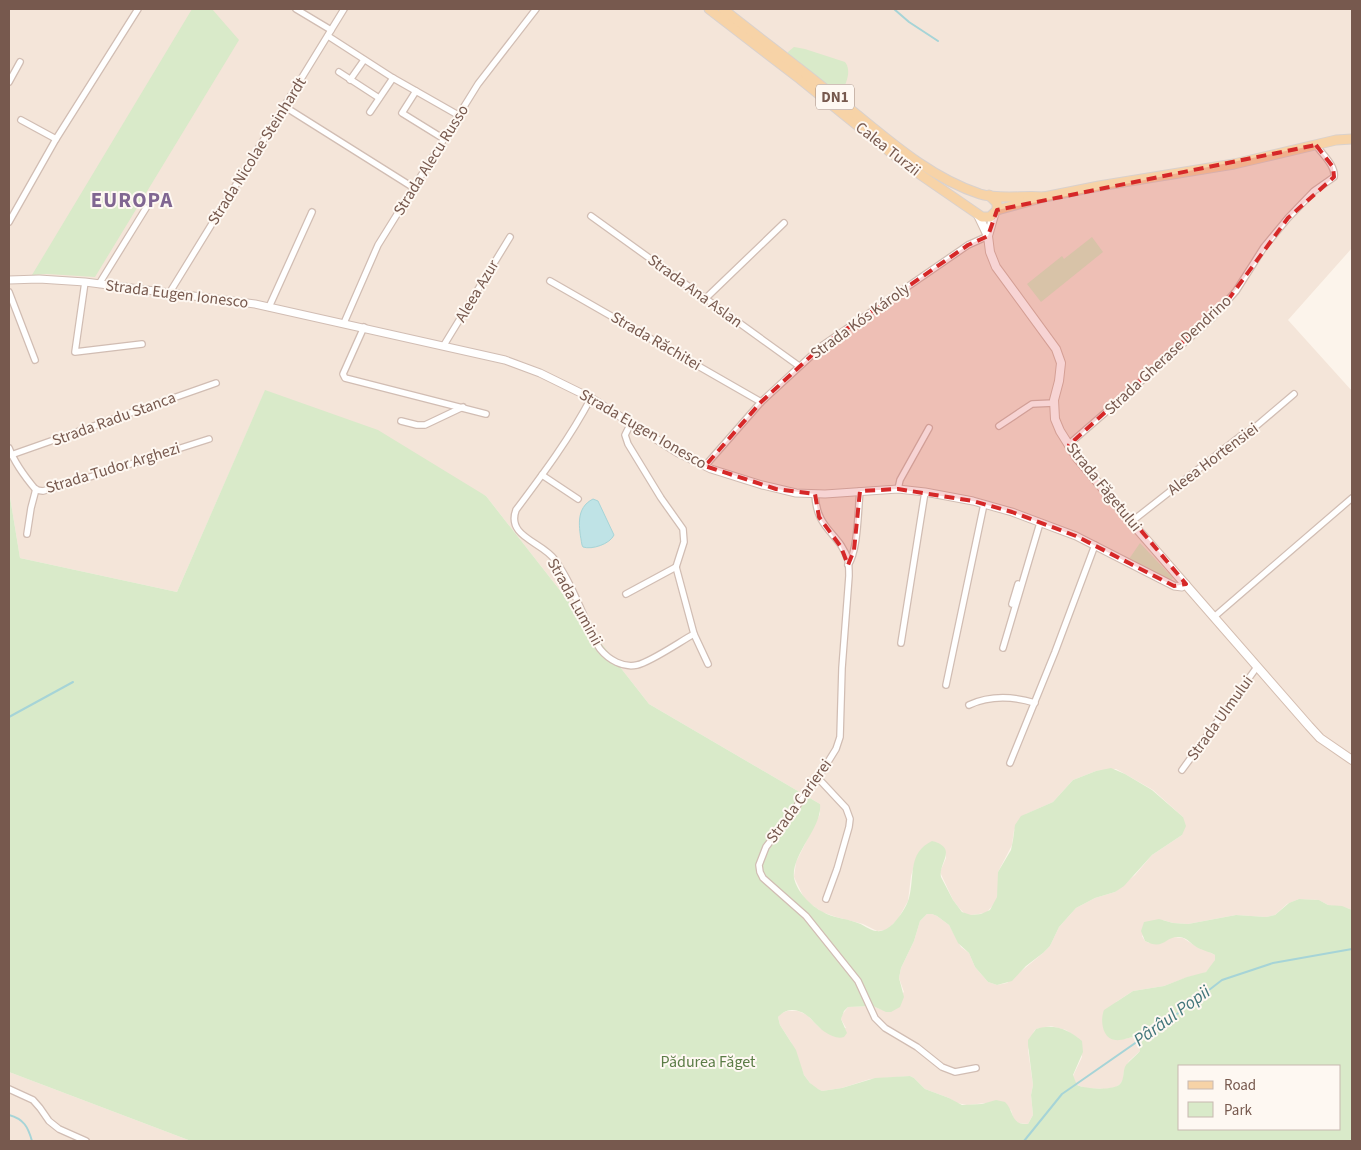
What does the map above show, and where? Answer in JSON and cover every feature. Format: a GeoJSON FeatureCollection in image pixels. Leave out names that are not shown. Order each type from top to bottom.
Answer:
{"type":"FeatureCollection","features":[{"type":"Feature","properties":{"kind":"main road","name":"Calea Turzii"},"geometry":{"type":"LineString","coordinates":[[709,9],[800,79],[905,164],[986,218],[995,212],[1044,197],[1234,164],[1336,140],[1352,139]]}},
{"type":"Feature","properties":{"kind":"main road","name":"Calea Turzii"},"geometry":{"type":"LineString","coordinates":[[723,9],[910,157],[951,181],[986,195],[1044,197]]}},
{"type":"Feature","properties":{"kind":"main road"},"geometry":{"type":"LineString","coordinates":[[977,213],[974,203],[979,196],[986,195],[995,199],[995,212]]}},
{"type":"Feature","properties":{"kind":"main road","name":"Strada Făgetului"},"geometry":{"type":"LineString","coordinates":[[988,236],[995,212]]}},
{"type":"Feature","properties":{"kind":"main road","name":"Strada Făgetului"},"geometry":{"type":"LineString","coordinates":[[977,213],[988,236],[990,252],[996,267],[1044,332],[1059,357],[1061,371],[1054,403],[1057,426],[1068,445],[1089,474],[1320,738],[1352,760]]}},
{"type":"Feature","properties":{"kind":"street"},"geometry":{"type":"LineString","coordinates":[[9,222],[56,139],[138,9]]}},
{"type":"Feature","properties":{"kind":"street"},"geometry":{"type":"LineString","coordinates":[[296,9],[364,60],[458,115]]}},
{"type":"Feature","properties":{"kind":"street","name":"Strada Nicolae Steinhardt"},"geometry":{"type":"LineString","coordinates":[[170,292],[344,9]]}},
{"type":"Feature","properties":{"kind":"street","name":"Strada Alecu Russo"},"geometry":{"type":"LineString","coordinates":[[344,324],[375,251],[458,115],[493,64],[536,9]]}},
{"type":"Feature","properties":{"kind":"street"},"geometry":{"type":"LineString","coordinates":[[350,80],[364,60]]}},
{"type":"Feature","properties":{"kind":"street"},"geometry":{"type":"LineString","coordinates":[[9,82],[20,62]]}},
{"type":"Feature","properties":{"kind":"street"},"geometry":{"type":"LineString","coordinates":[[339,72],[379,98]]}},
{"type":"Feature","properties":{"kind":"street"},"geometry":{"type":"LineString","coordinates":[[370,112],[393,78]]}},
{"type":"Feature","properties":{"kind":"street"},"geometry":{"type":"LineString","coordinates":[[416,90],[402,113],[444,139]]}},
{"type":"Feature","properties":{"kind":"street"},"geometry":{"type":"LineString","coordinates":[[290,110],[414,188]]}},
{"type":"Feature","properties":{"kind":"street"},"geometry":{"type":"LineString","coordinates":[[21,120],[56,139]]}},
{"type":"Feature","properties":{"kind":"street","name":"Strada Gherase Dendrino"},"geometry":{"type":"LineString","coordinates":[[1068,445],[1130,392],[1210,319],[1236,291],[1264,247],[1288,218],[1314,191],[1334,177],[1333,167],[1316,145]]}},
{"type":"Feature","properties":{"kind":"street"},"geometry":{"type":"LineString","coordinates":[[99,284],[146,208]]}},
{"type":"Feature","properties":{"kind":"street","name":"Strada Eugen Ionesco"},"geometry":{"type":"LineString","coordinates":[[269,307],[312,212]]}},
{"type":"Feature","properties":{"kind":"street","name":"Strada Ana Aslan"},"geometry":{"type":"LineString","coordinates":[[591,216],[799,366]]}},
{"type":"Feature","properties":{"kind":"street"},"geometry":{"type":"LineString","coordinates":[[706,298],[784,224]]}},
{"type":"Feature","properties":{"kind":"street","name":"Strada Kós Károly"},"geometry":{"type":"LineString","coordinates":[[705,466],[761,402],[823,345],[968,245],[988,236]]}},
{"type":"Feature","properties":{"kind":"street","name":"Aleea Azur"},"geometry":{"type":"LineString","coordinates":[[444,345],[510,237]]}},
{"type":"Feature","properties":{"kind":"street","name":"Strada Eugen Ionesco"},"geometry":{"type":"LineString","coordinates":[[9,280],[39,279],[85,282],[170,292],[269,307],[505,360],[540,373],[591,398],[678,453],[705,466],[776,489],[815,494],[898,489],[925,492],[984,504],[1096,545],[1174,586],[1186,584]]}},
{"type":"Feature","properties":{"kind":"street","name":"Strada Răchitei"},"geometry":{"type":"LineString","coordinates":[[550,281],[761,402]]}},
{"type":"Feature","properties":{"kind":"street","name":"Strada Eugen Ionesco"},"geometry":{"type":"LineString","coordinates":[[85,282],[75,352],[142,344]]}},
{"type":"Feature","properties":{"kind":"street"},"geometry":{"type":"LineString","coordinates":[[9,292],[35,360]]}},
{"type":"Feature","properties":{"kind":"street"},"geometry":{"type":"LineString","coordinates":[[364,328],[343,377],[486,414]]}},
{"type":"Feature","properties":{"kind":"street","name":"Strada Radu Stanca"},"geometry":{"type":"LineString","coordinates":[[12,455],[216,383]]}},
{"type":"Feature","properties":{"kind":"street","name":"Aleea Hortensiei"},"geometry":{"type":"LineString","coordinates":[[1131,522],[1242,435],[1254,428],[1294,394]]}},
{"type":"Feature","properties":{"kind":"street","name":"Strada Luminii"},"geometry":{"type":"LineString","coordinates":[[591,398],[576,426],[516,510],[515,526],[521,534],[542,548],[555,560],[601,650],[616,662],[637,665],[694,634]]}},
{"type":"Feature","properties":{"kind":"street"},"geometry":{"type":"LineString","coordinates":[[999,426],[1032,404],[1054,403]]}},
{"type":"Feature","properties":{"kind":"street"},"geometry":{"type":"LineString","coordinates":[[401,421],[425,425],[464,407]]}},
{"type":"Feature","properties":{"kind":"street"},"geometry":{"type":"LineString","coordinates":[[631,423],[625,435],[628,444],[683,530],[684,542],[676,567],[694,634],[708,664]]}},
{"type":"Feature","properties":{"kind":"street"},"geometry":{"type":"LineString","coordinates":[[898,489],[900,480],[929,428]]}},
{"type":"Feature","properties":{"kind":"street","name":"Strada Tudor Arghezi"},"geometry":{"type":"LineString","coordinates":[[9,448],[25,477],[36,490],[43,491],[71,484],[209,439]]}},
{"type":"Feature","properties":{"kind":"street"},"geometry":{"type":"LineString","coordinates":[[542,475],[578,499]]}},
{"type":"Feature","properties":{"kind":"street"},"geometry":{"type":"LineString","coordinates":[[27,534],[36,490]]}},
{"type":"Feature","properties":{"kind":"street"},"geometry":{"type":"LineString","coordinates":[[848,565],[852,560],[854,550],[860,491]]}},
{"type":"Feature","properties":{"kind":"street"},"geometry":{"type":"LineString","coordinates":[[901,643],[925,492]]}},
{"type":"Feature","properties":{"kind":"street","name":"Strada Carierei"},"geometry":{"type":"LineString","coordinates":[[815,494],[819,517],[848,560],[849,576],[842,668],[840,737],[836,749],[818,778],[766,847],[760,864],[760,872],[763,878],[806,916],[858,981],[875,1018],[885,1028],[917,1047],[942,1067],[955,1072],[976,1068]]}},
{"type":"Feature","properties":{"kind":"street"},"geometry":{"type":"LineString","coordinates":[[1214,617],[1352,498]]}},
{"type":"Feature","properties":{"kind":"street"},"geometry":{"type":"LineString","coordinates":[[946,685],[984,504]]}},
{"type":"Feature","properties":{"kind":"street"},"geometry":{"type":"LineString","coordinates":[[1012,604],[1033,537],[1040,525]]}},
{"type":"Feature","properties":{"kind":"street"},"geometry":{"type":"LineString","coordinates":[[1003,648],[1040,525]]}},
{"type":"Feature","properties":{"kind":"street"},"geometry":{"type":"LineString","coordinates":[[1010,763],[1035,704],[1096,545]]}},
{"type":"Feature","properties":{"kind":"street"},"geometry":{"type":"LineString","coordinates":[[626,594],[676,567]]}},
{"type":"Feature","properties":{"kind":"street","name":"Strada Ulmului"},"geometry":{"type":"LineString","coordinates":[[1182,770],[1257,667]]}},
{"type":"Feature","properties":{"kind":"street"},"geometry":{"type":"LineString","coordinates":[[968,705],[990,698],[1018,698],[1035,704]]}},
{"type":"Feature","properties":{"kind":"street"},"geometry":{"type":"LineString","coordinates":[[818,778],[846,808],[850,820],[837,869],[826,899]]}},
{"type":"Feature","properties":{"kind":"street"},"geometry":{"type":"LineString","coordinates":[[9,1089],[33,1100],[49,1121],[59,1129],[83,1141]]}},
{"type":"Feature","properties":{"kind":"highlighted area"},"geometry":{"type":"Polygon","coordinates":[[[1316,145],[1333,167],[1334,177],[1288,218],[1225,304],[1069,445],[1186,584],[1174,586],[1076,536],[1012,512],[973,501],[898,489],[860,491],[854,550],[848,565],[841,547],[819,517],[815,494],[776,489],[705,466],[761,402],[823,345],[968,245],[988,236],[997,210],[1316,145]]]}},
{"type":"Feature","properties":{"kind":"shaded area"},"geometry":{"type":"Polygon","coordinates":[[[9,9],[1352,9],[1352,248],[1288,320],[1352,391],[1352,910],[1328,905],[1319,900],[1299,899],[1287,904],[1275,915],[1266,917],[1236,915],[1188,924],[1163,920],[1142,936],[1145,941],[1149,943],[1173,937],[1183,938],[1200,949],[1215,955],[1213,965],[1202,974],[1164,986],[1133,991],[1116,1002],[1110,1037],[1115,1040],[1135,1037],[1140,1046],[1140,1051],[1129,1061],[1124,1070],[1123,1080],[1116,1087],[1106,1089],[1086,1088],[1077,1085],[1073,1076],[1082,1057],[1078,1038],[1066,1030],[1051,1026],[1036,1029],[1028,1050],[1033,1085],[1031,1095],[1033,1115],[1028,1124],[1018,1123],[1014,1120],[1011,1110],[986,1103],[967,1105],[957,1103],[925,1089],[910,1076],[870,1079],[842,1088],[822,1091],[813,1087],[804,1075],[791,1042],[780,1025],[778,1017],[780,1014],[787,1011],[798,1011],[807,1015],[821,1029],[846,1028],[841,1019],[848,1007],[873,1006],[882,1010],[904,992],[899,978],[901,968],[914,941],[920,921],[927,914],[937,916],[949,925],[961,947],[969,953],[975,967],[988,982],[997,985],[1007,983],[1050,946],[1059,927],[1076,908],[1095,898],[1115,892],[1135,875],[1152,855],[1182,835],[1183,817],[1153,790],[1116,769],[1096,771],[1073,780],[1053,802],[1026,814],[1014,830],[1012,845],[998,872],[996,902],[986,913],[966,915],[953,900],[940,872],[946,858],[946,853],[915,862],[908,901],[898,919],[887,930],[877,931],[863,924],[822,912],[805,900],[794,877],[796,862],[820,814],[820,804],[649,704],[486,496],[265,391],[177,592],[20,558],[9,491],[9,9]]]}},
{"type":"Feature","properties":{"kind":"shaded area"},"geometry":{"type":"Polygon","coordinates":[[[9,1072],[191,1141],[9,1141],[9,1072]]]}},
{"type":"Feature","properties":{"kind":"green space"},"geometry":{"type":"Polygon","coordinates":[[[192,9],[212,9],[239,40],[95,277],[32,275],[192,9]]]}},
{"type":"Feature","properties":{"kind":"green space"},"geometry":{"type":"Polygon","coordinates":[[[794,47],[845,62],[848,73],[841,93],[837,94],[788,55],[788,52],[794,47]]]}},
{"type":"Feature","properties":{"kind":"green space"},"geometry":{"type":"Polygon","coordinates":[[[1092,237],[1103,252],[1041,302],[1027,284],[1062,256],[1064,259],[1092,237]]]}},
{"type":"Feature","properties":{"kind":"green space","name":"Pădurea Făget"},"geometry":{"type":"Polygon","coordinates":[[[265,390],[378,430],[486,496],[649,704],[820,804],[817,822],[797,860],[794,878],[805,898],[827,914],[858,923],[876,931],[888,928],[898,918],[908,902],[915,859],[924,846],[932,841],[940,844],[946,852],[941,877],[953,900],[962,912],[971,915],[981,914],[990,910],[997,897],[998,872],[1011,850],[1015,825],[1021,816],[1053,802],[1073,780],[1096,771],[1111,768],[1125,774],[1152,790],[1183,817],[1186,826],[1182,835],[1152,855],[1124,886],[1115,892],[1095,898],[1076,908],[1059,927],[1050,946],[1026,966],[1012,981],[997,985],[988,982],[975,967],[969,953],[958,943],[949,925],[937,916],[927,914],[920,921],[914,941],[901,968],[899,978],[904,997],[900,1007],[891,1012],[886,1012],[873,1006],[848,1007],[841,1019],[847,1033],[842,1038],[834,1037],[827,1033],[803,1013],[792,1010],[783,1013],[778,1017],[780,1025],[796,1050],[804,1075],[818,1089],[822,1091],[842,1088],[875,1078],[910,1076],[925,1089],[962,1105],[982,1104],[996,1100],[1005,1102],[1015,1120],[1022,1124],[1028,1124],[1033,1115],[1031,1095],[1033,1085],[1028,1040],[1036,1029],[1055,1027],[1072,1033],[1082,1041],[1083,1052],[1073,1075],[1077,1085],[1086,1088],[1111,1088],[1122,1082],[1126,1065],[1140,1051],[1139,1041],[1135,1037],[1115,1040],[1107,1036],[1102,1023],[1104,1010],[1133,991],[1164,986],[1206,972],[1215,960],[1215,955],[1197,948],[1182,937],[1174,937],[1160,944],[1151,944],[1145,941],[1141,931],[1144,922],[1159,919],[1173,923],[1188,924],[1236,915],[1266,917],[1275,915],[1289,903],[1299,899],[1319,900],[1328,905],[1342,906],[1352,910],[1352,1141],[191,1141],[9,1072],[9,491],[20,558],[177,592],[265,390]]]}},
{"type":"Feature","properties":{"kind":"green space"},"geometry":{"type":"Polygon","coordinates":[[[1140,543],[1173,578],[1168,582],[1129,559],[1140,543]]]}},
{"type":"Feature","properties":{"kind":"water"},"geometry":{"type":"Polygon","coordinates":[[[593,499],[598,501],[614,535],[605,544],[587,548],[582,545],[580,519],[583,508],[593,499]]]}},
{"type":"Feature","properties":{"kind":"waterway"},"geometry":{"type":"LineString","coordinates":[[894,9],[909,22],[938,41]]}},
{"type":"Feature","properties":{"kind":"waterway"},"geometry":{"type":"LineString","coordinates":[[9,717],[73,682]]}},
{"type":"Feature","properties":{"kind":"waterway","name":"Pârâul Popii"},"geometry":{"type":"LineString","coordinates":[[1024,1141],[1062,1094],[1187,1007],[1222,980],[1273,963],[1352,949]]}},
{"type":"Feature","properties":{"kind":"waterway","name":"Pârâul Popii"},"geometry":{"type":"LineString","coordinates":[[9,1115],[25,1124],[32,1141]]}},
{"type":"Feature","properties":{"kind":"district","name":"EUROPA"},"geometry":{"type":"Point","coordinates":[132,200]}}]}
